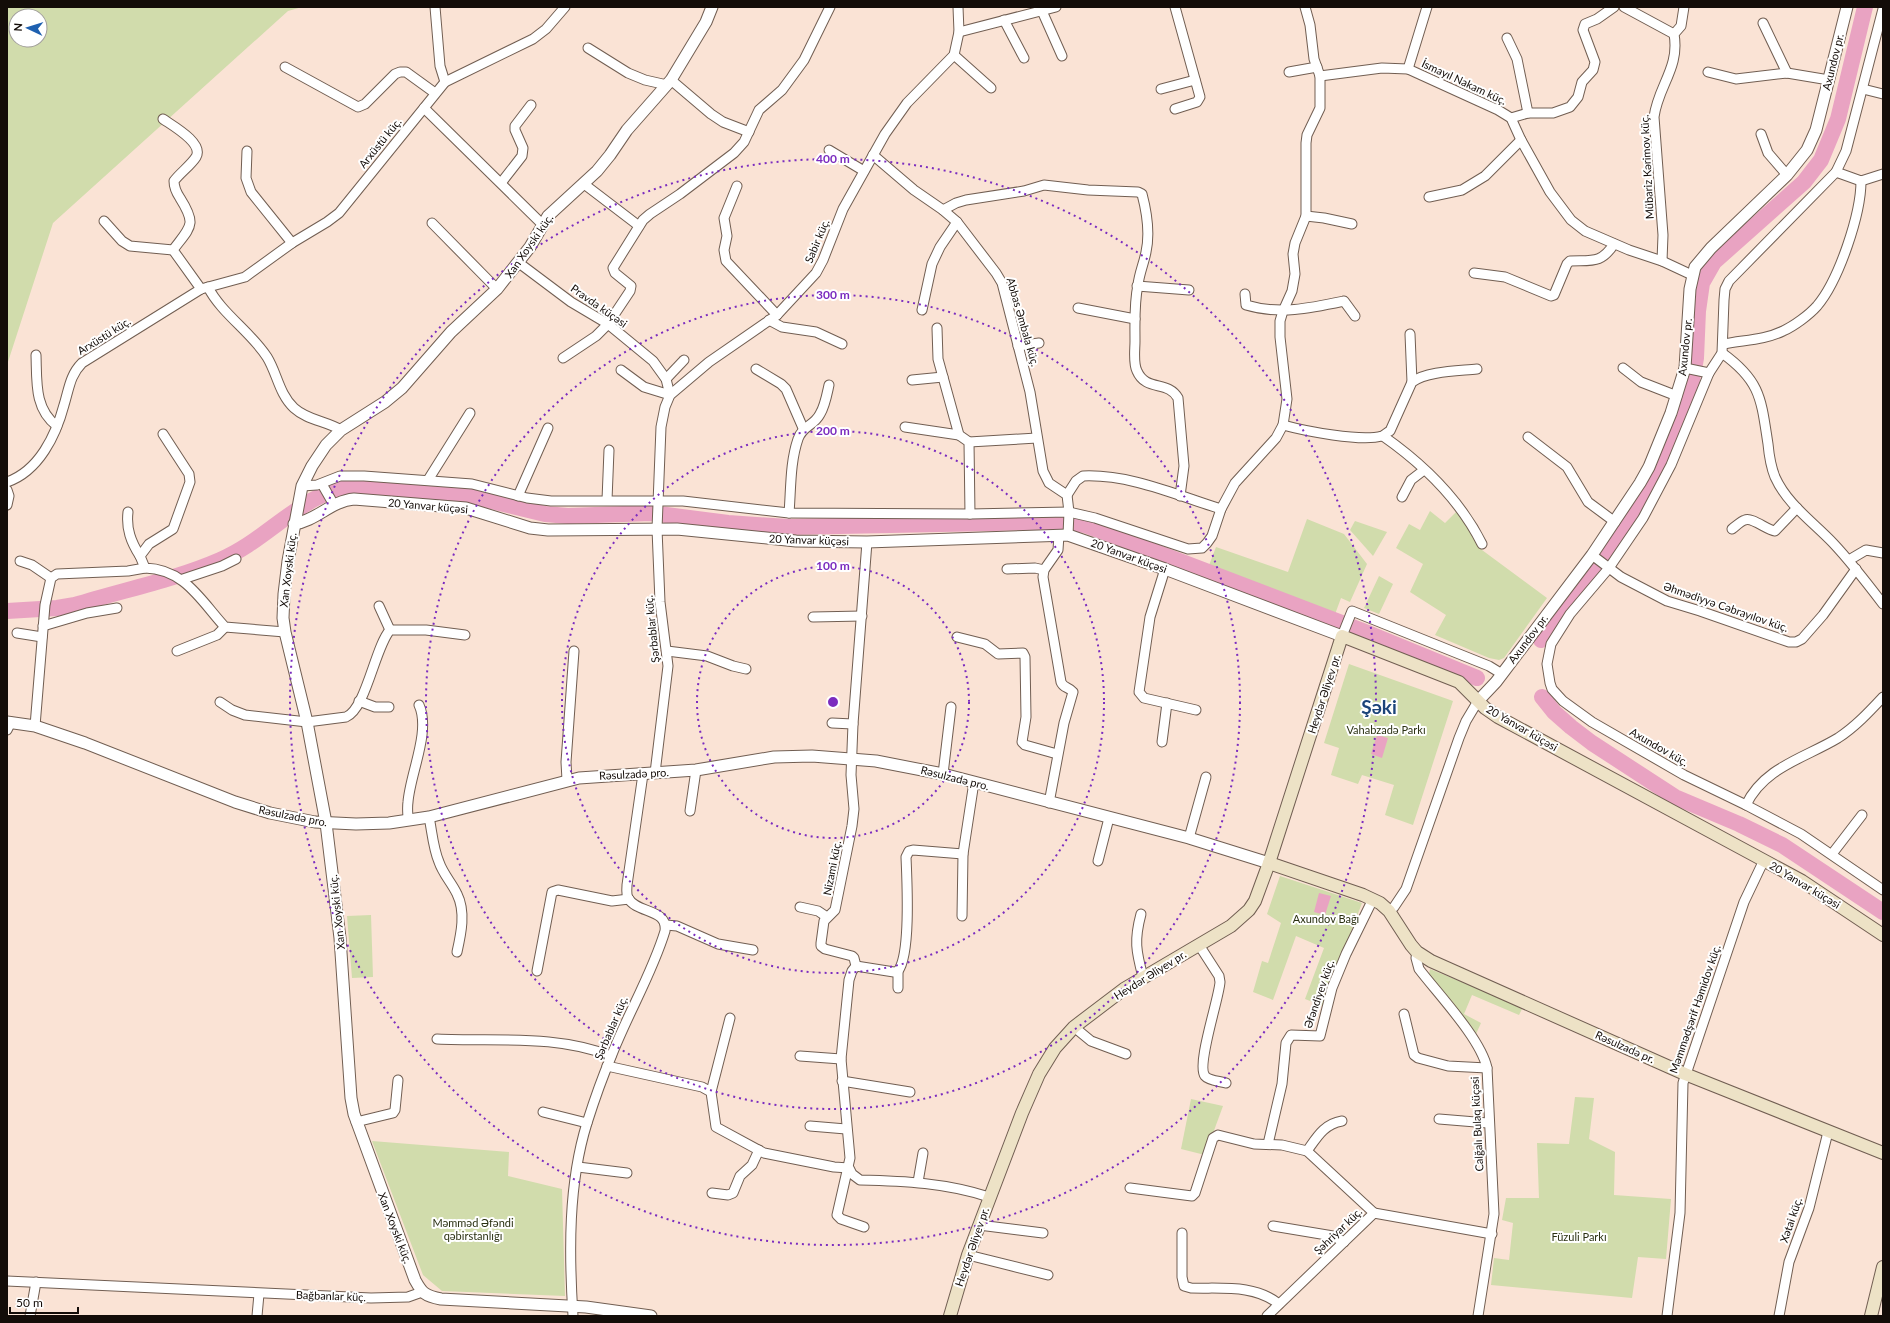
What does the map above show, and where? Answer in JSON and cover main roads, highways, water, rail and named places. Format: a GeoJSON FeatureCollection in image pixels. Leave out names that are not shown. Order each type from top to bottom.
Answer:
{"type":"FeatureCollection","features":[{"type":"Feature","properties":{"kind":"main road","name":"20 Yanvar küçəsi"},"geometry":{"type":"LineString","coordinates":[[1343,633],[1459,682],[1464,685],[1478,701],[1498,717],[1764,860],[1820,892],[1883,935]]}},
{"type":"Feature","properties":{"kind":"main road","name":"Heydər Əliyev pr."},"geometry":{"type":"LineString","coordinates":[[950,1316],[968,1255],[1022,1113],[1039,1074],[1055,1048],[1074,1028],[1143,977],[1231,926],[1249,910],[1260,888],[1269,863],[1343,633]]}},
{"type":"Feature","properties":{"kind":"main road","name":"Rəsulzadə pr."},"geometry":{"type":"LineString","coordinates":[[1269,863],[1373,899],[1389,911],[1410,945],[1417,952],[1432,961],[1685,1074],[1883,1153]]}},
{"type":"Feature","properties":{"kind":"main road"},"geometry":{"type":"LineString","coordinates":[[1871,1316],[1883,1267]]}},
{"type":"Feature","properties":{"kind":"waterway"},"geometry":{"type":"LineString","coordinates":[[1541,640],[1556,613],[1612,544],[1641,504],[1666,455],[1691,386],[1696,358],[1698,311],[1702,283],[1714,262],[1804,182],[1821,160],[1838,119],[1865,7]]}},
{"type":"Feature","properties":{"kind":"waterway"},"geometry":{"type":"LineString","coordinates":[[7,611],[57,608],[75,605],[167,579],[203,567],[220,560],[254,541],[318,497],[336,489],[355,485],[475,497],[545,514],[568,516],[651,513],[728,523],[788,527],[1042,522],[1062,522],[1085,525],[1360,630],[1477,678]]}},
{"type":"Feature","properties":{"kind":"waterway"},"geometry":{"type":"LineString","coordinates":[[1542,697],[1554,712],[1592,743],[1675,797],[1739,824],[1782,845],[1883,912]]}},
{"type":"Feature","properties":{"kind":"district","name":"Şəki"},"geometry":{"type":"Point","coordinates":[1379,707]}},
{"type":"Feature","properties":{"kind":"park label","name":"Vahabzadə Parkı"},"geometry":{"type":"Point","coordinates":[1386,730]}},
{"type":"Feature","properties":{"kind":"park label","name":"Axundov Bağı"},"geometry":{"type":"Point","coordinates":[1326,919]}},
{"type":"Feature","properties":{"kind":"park label","name":"Məmməd Əfəndi qəbirstanlığı"},"geometry":{"type":"Point","coordinates":[473,1229]}},
{"type":"Feature","properties":{"kind":"park label","name":"Füzuli Parkı"},"geometry":{"type":"Point","coordinates":[1579,1237]}}]}
